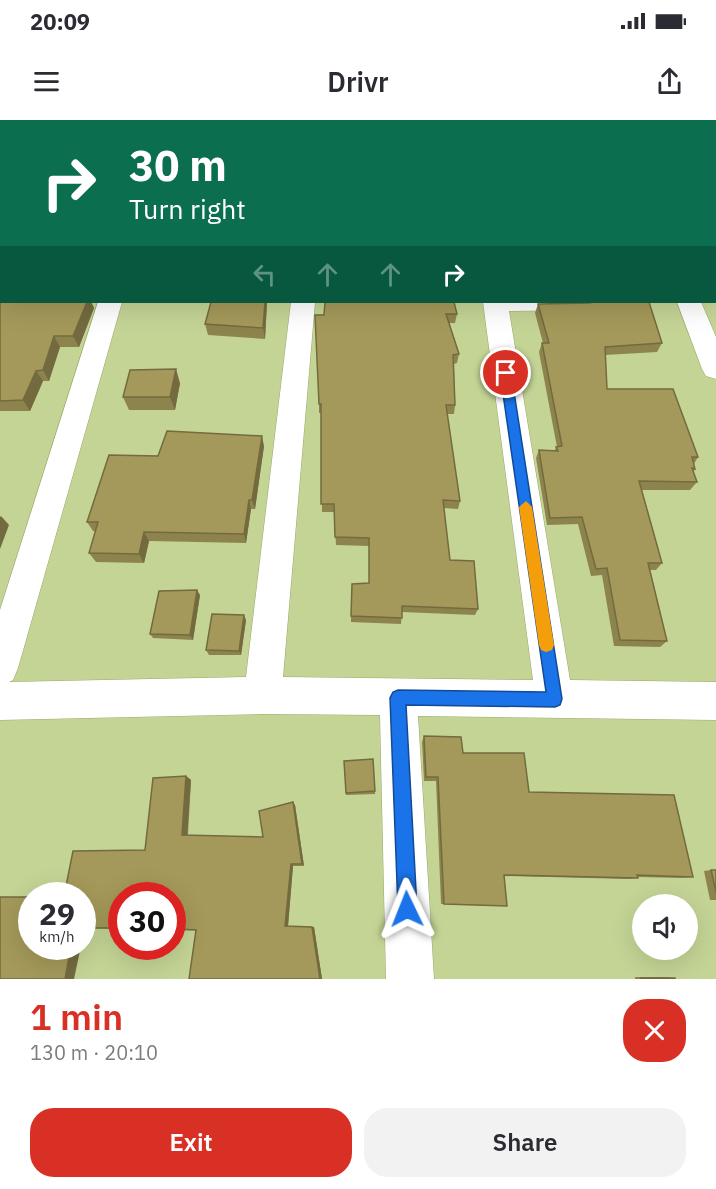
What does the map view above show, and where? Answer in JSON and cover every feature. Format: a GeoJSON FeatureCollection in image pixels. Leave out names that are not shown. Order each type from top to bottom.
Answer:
{"type":"FeatureCollection","features":[{"type":"Feature","properties":{"kind":"street"},"geometry":{"type":"LineString","coordinates":[[0,668],[110,303]]}},
{"type":"Feature","properties":{"kind":"street"},"geometry":{"type":"LineString","coordinates":[[263,696],[303,303]]}},
{"type":"Feature","properties":{"kind":"street"},"geometry":{"type":"LineString","coordinates":[[495,303],[555,699]]}},
{"type":"Feature","properties":{"kind":"street"},"geometry":{"type":"LineString","coordinates":[[689,303],[716,369]]}},
{"type":"Feature","properties":{"kind":"street"},"geometry":{"type":"LineString","coordinates":[[0,700],[263,696],[716,701]]}},
{"type":"Feature","properties":{"kind":"street"},"geometry":{"type":"LineString","coordinates":[[398,698],[411,979]]}},
{"type":"Feature","properties":{"kind":"building"},"geometry":{"type":"Polygon","coordinates":[[[0,303],[87,303],[73,336],[54,336],[43,370],[36,371],[23,400],[0,401],[0,303]]]}},
{"type":"Feature","properties":{"kind":"building"},"geometry":{"type":"Polygon","coordinates":[[[211,303],[265,303],[263,328],[205,324],[211,303]]]}},
{"type":"Feature","properties":{"kind":"building"},"geometry":{"type":"Polygon","coordinates":[[[325,303],[454,303],[457,314],[446,314],[459,354],[453,355],[455,405],[446,405],[460,501],[443,500],[450,560],[474,561],[478,609],[402,606],[402,618],[351,616],[352,584],[369,583],[369,538],[335,537],[334,504],[321,504],[321,404],[319,404],[315,315],[324,315],[325,303]]]}},
{"type":"Feature","properties":{"kind":"building"},"geometry":{"type":"Polygon","coordinates":[[[649,303],[662,343],[605,347],[607,389],[673,389],[698,457],[692,457],[695,469],[692,468],[697,482],[639,481],[662,563],[648,563],[667,641],[620,640],[607,568],[596,569],[582,517],[550,518],[539,450],[558,451],[556,447],[562,446],[542,343],[549,343],[538,304],[649,303]]]}},
{"type":"Feature","properties":{"kind":"building"},"geometry":{"type":"Polygon","coordinates":[[[176,369],[170,397],[123,397],[130,370],[176,369]]]}},
{"type":"Feature","properties":{"kind":"building"},"geometry":{"type":"Polygon","coordinates":[[[167,431],[262,436],[244,534],[144,532],[139,554],[89,553],[98,522],[87,522],[109,455],[158,456],[167,431]]]}},
{"type":"Feature","properties":{"kind":"building"},"geometry":{"type":"Polygon","coordinates":[[[197,590],[190,635],[150,634],[159,591],[197,590]]]}},
{"type":"Feature","properties":{"kind":"building"},"geometry":{"type":"Polygon","coordinates":[[[212,614],[244,615],[239,651],[206,650],[212,614]]]}},
{"type":"Feature","properties":{"kind":"building"},"geometry":{"type":"Polygon","coordinates":[[[424,736],[461,737],[463,753],[524,753],[529,792],[674,795],[693,877],[504,875],[507,906],[444,904],[438,777],[426,777],[424,736]]]}},
{"type":"Feature","properties":{"kind":"building"},"geometry":{"type":"Polygon","coordinates":[[[373,759],[375,791],[346,793],[344,761],[373,759]]]}},
{"type":"Feature","properties":{"kind":"building"},"geometry":{"type":"Polygon","coordinates":[[[186,776],[182,835],[263,837],[259,811],[293,802],[302,864],[291,864],[285,926],[312,927],[320,979],[189,979],[196,930],[186,930],[186,882],[108,882],[108,928],[96,928],[96,882],[67,882],[73,851],[145,850],[153,778],[186,776]]]}},
{"type":"Feature","properties":{"kind":"building"},"geometry":{"type":"Polygon","coordinates":[[[711,870],[716,870],[716,892],[711,870]]]}},
{"type":"Feature","properties":{"kind":"building"},"geometry":{"type":"Polygon","coordinates":[[[0,897],[18,897],[18,960],[68,960],[65,979],[0,979],[0,897]]]}},
{"type":"Feature","properties":{"kind":"building"},"geometry":{"type":"Polygon","coordinates":[[[675,978],[675,979],[641,979],[675,978]]]}},
{"type":"Feature","properties":{"kind":"slow traffic"},"geometry":{"type":"LineString","coordinates":[[526,507],[546,645]]}},
{"type":"Feature","properties":{"kind":"route"},"geometry":{"type":"LineString","coordinates":[[407,909],[398,698],[555,699],[506,373]]}}]}
